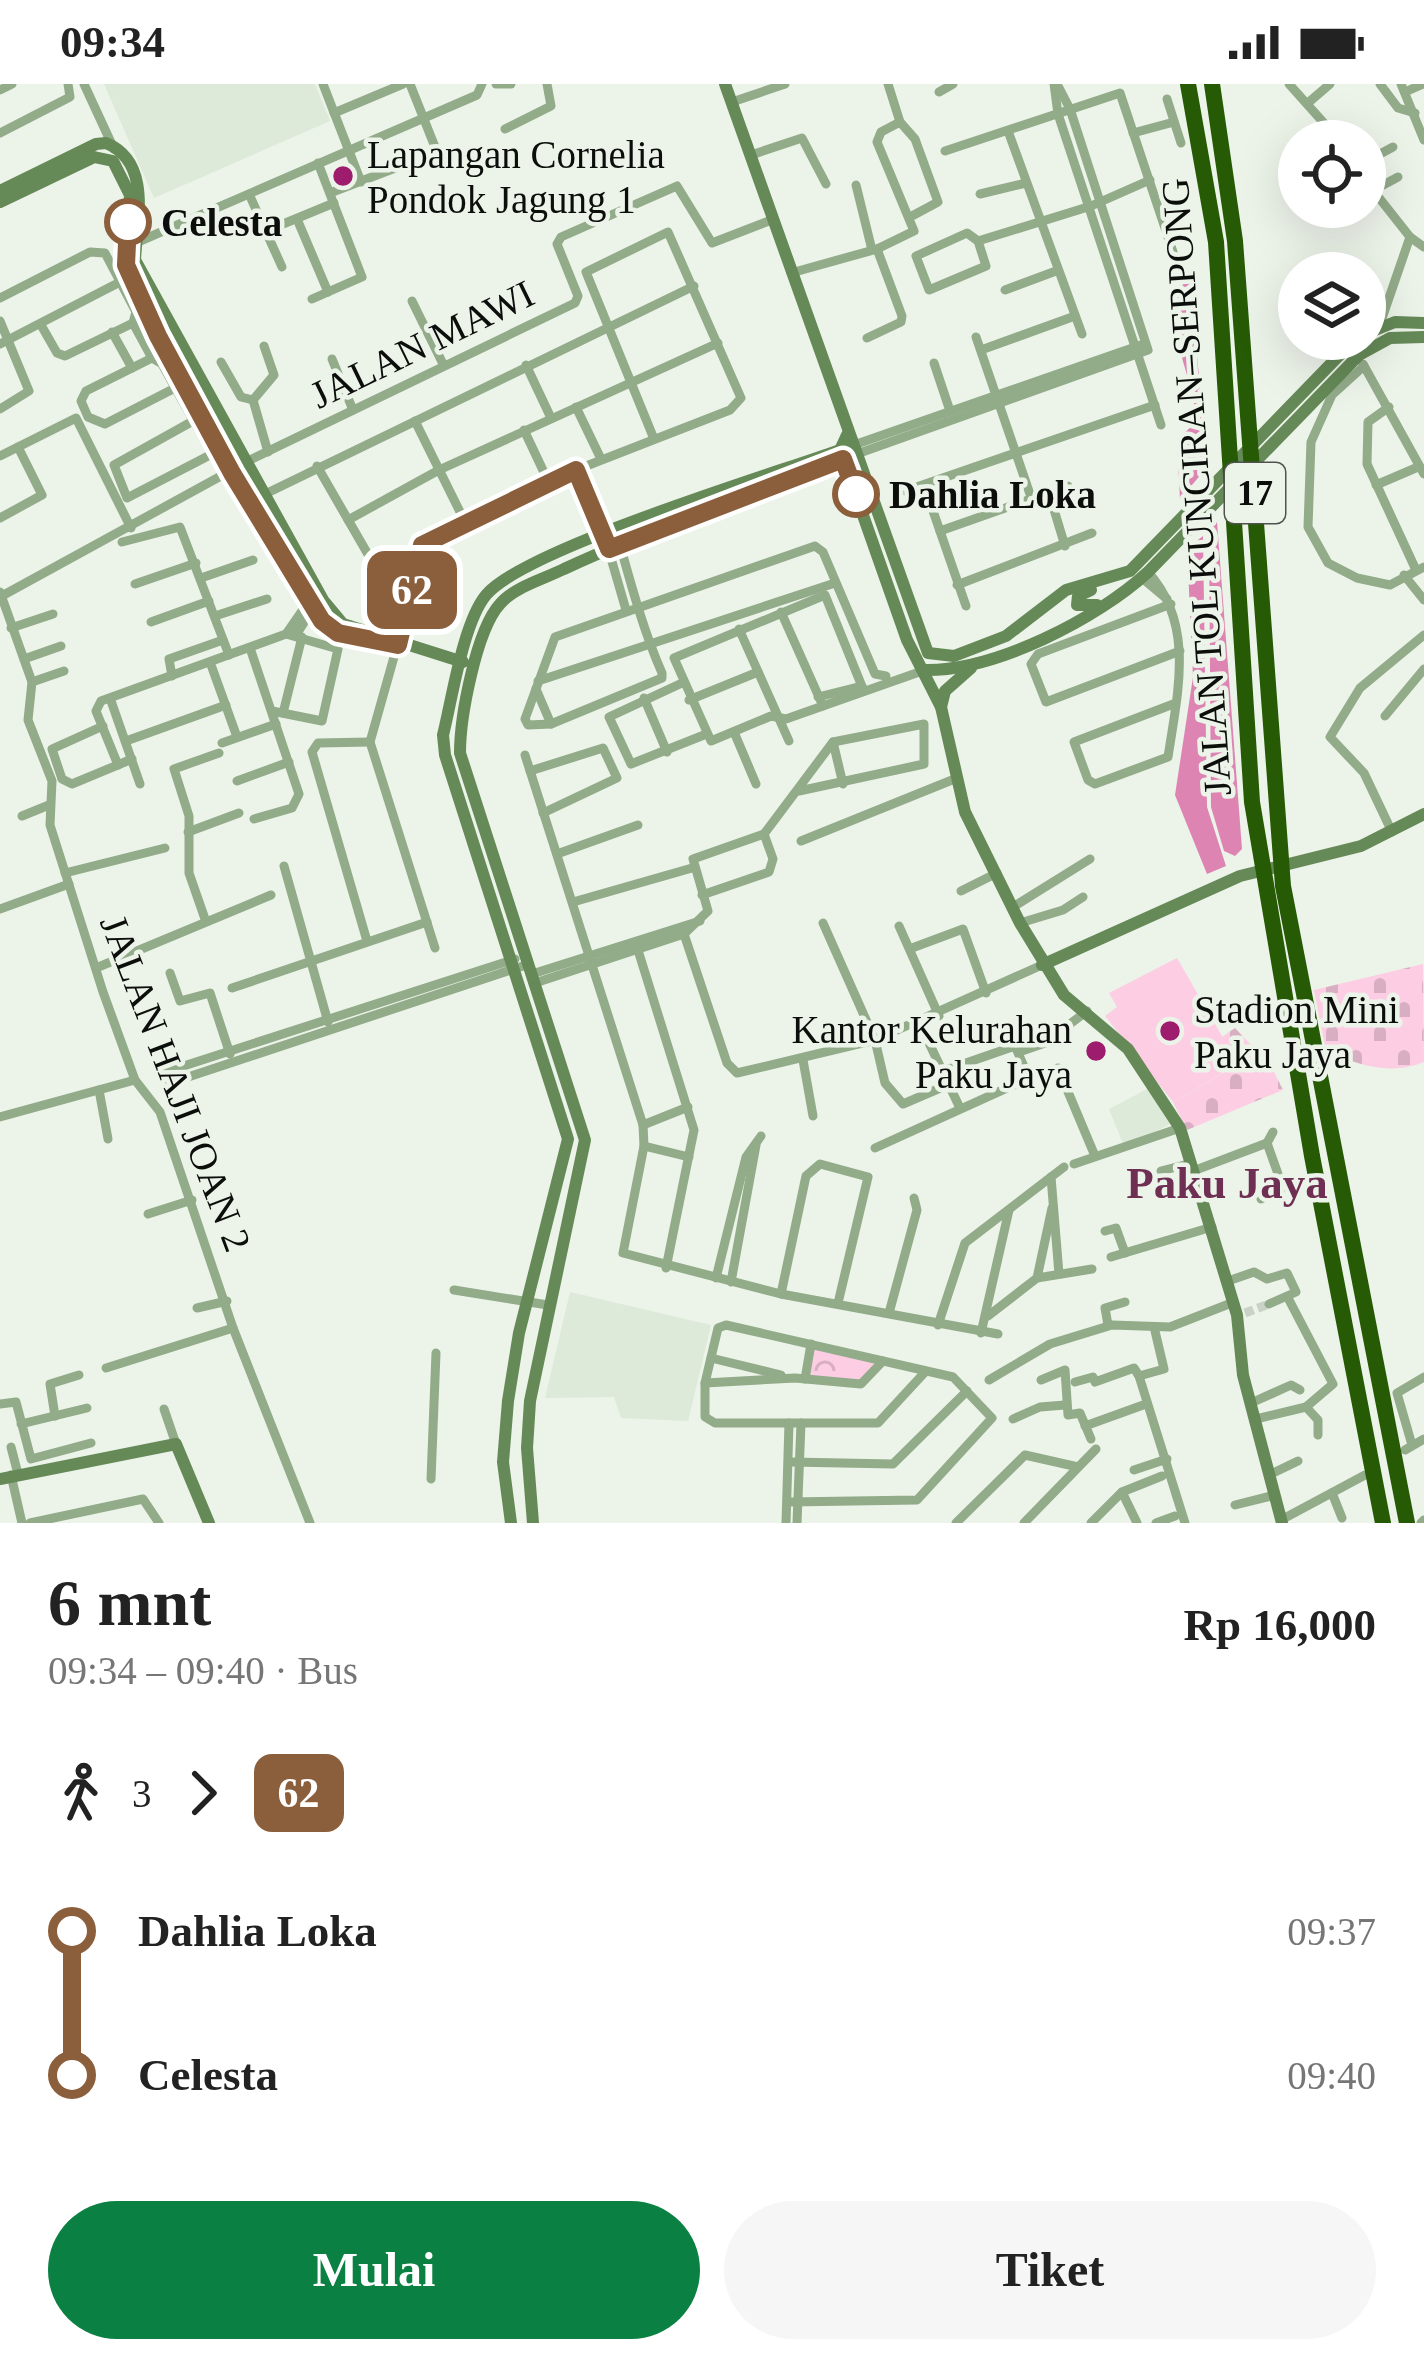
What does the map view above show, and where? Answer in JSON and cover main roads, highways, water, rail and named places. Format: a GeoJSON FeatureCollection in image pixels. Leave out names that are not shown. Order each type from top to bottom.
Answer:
{"type":"FeatureCollection","features":[{"type":"Feature","properties":{"kind":"highway","name":"JALAN TOL KUNCIRAN–SERPONG"},"geometry":{"type":"LineString","coordinates":[[1188,84],[1216,242],[1252,802],[1274,887],[1407,1523]]}},
{"type":"Feature","properties":{"kind":"highway","name":"JALAN TOL KUNCIRAN–SERPONG"},"geometry":{"type":"LineString","coordinates":[[1214,93],[1235,241],[1274,887],[1383,1523]]}},
{"type":"Feature","properties":{"kind":"main road"},"geometry":{"type":"LineString","coordinates":[[725,84],[774,219],[907,640],[941,707],[965,812],[1042,965],[1064,994],[1129,1050],[1180,1127],[1239,1310],[1251,1403],[1282,1521]]}},
{"type":"Feature","properties":{"kind":"main road"},"geometry":{"type":"LineString","coordinates":[[0,191],[96,144],[114,154],[130,195],[126,265],[316,598]]}},
{"type":"Feature","properties":{"kind":"main road"},"geometry":{"type":"LineString","coordinates":[[0,202],[94,157],[114,154]]}},
{"type":"Feature","properties":{"kind":"main road"},"geometry":{"type":"LineString","coordinates":[[1386,325],[1424,322]]}},
{"type":"Feature","properties":{"kind":"main road"},"geometry":{"type":"LineString","coordinates":[[925,670],[977,664],[1041,638],[1115,599],[1362,361],[1390,338],[1424,337]]}},
{"type":"Feature","properties":{"kind":"main road"},"geometry":{"type":"LineString","coordinates":[[1115,599],[1081,609],[1076,602],[1083,592],[1130,571],[1335,360]]}},
{"type":"Feature","properties":{"kind":"main road"},"geometry":{"type":"LineString","coordinates":[[511,1523],[503,1462],[511,1380],[568,1139],[445,755],[443,735],[478,609],[494,587],[604,534],[847,449]]}},
{"type":"Feature","properties":{"kind":"main road"},"geometry":{"type":"LineString","coordinates":[[534,1523],[527,1427],[585,1140],[460,753],[460,732],[489,621],[500,602],[614,547],[847,449]]}},
{"type":"Feature","properties":{"kind":"main road"},"geometry":{"type":"LineString","coordinates":[[847,449],[928,652],[954,656],[1056,609],[1058,622],[1041,638]]}},
{"type":"Feature","properties":{"kind":"main road"},"geometry":{"type":"LineString","coordinates":[[243,466],[338,633],[463,662]]}},
{"type":"Feature","properties":{"kind":"main road"},"geometry":{"type":"LineString","coordinates":[[1025,622],[1066,590],[1113,579]]}},
{"type":"Feature","properties":{"kind":"main road"},"geometry":{"type":"LineString","coordinates":[[941,707],[945,691],[977,664]]}},
{"type":"Feature","properties":{"kind":"main road"},"geometry":{"type":"LineString","coordinates":[[1042,965],[1240,876],[1392,832],[1424,814]]}},
{"type":"Feature","properties":{"kind":"main road"},"geometry":{"type":"LineString","coordinates":[[10,1476],[176,1444],[209,1523]]}},
{"type":"Feature","properties":{"kind":"tunnel"},"geometry":{"type":"LineString","coordinates":[[1245,1313],[1269,1304]]}},
{"type":"Feature","properties":{"kind":"place","name":"Lapangan Cornelia Pondok Jagung 1"},"geometry":{"type":"Point","coordinates":[343,176]}},
{"type":"Feature","properties":{"kind":"place","name":"Celesta"},"geometry":{"type":"Point","coordinates":[128,222]}},
{"type":"Feature","properties":{"kind":"place","name":"Dahlia Loka"},"geometry":{"type":"Point","coordinates":[856,494]}},
{"type":"Feature","properties":{"kind":"place","name":"Stadion Mini Paku Jaya"},"geometry":{"type":"Point","coordinates":[1170,1031]}},
{"type":"Feature","properties":{"kind":"place","name":"Kantor Kelurahan Paku Jaya"},"geometry":{"type":"Point","coordinates":[1096,1051]}},
{"type":"Feature","properties":{"kind":"district","name":"Paku Jaya"},"geometry":{"type":"Point","coordinates":[1227,1183]}}]}
